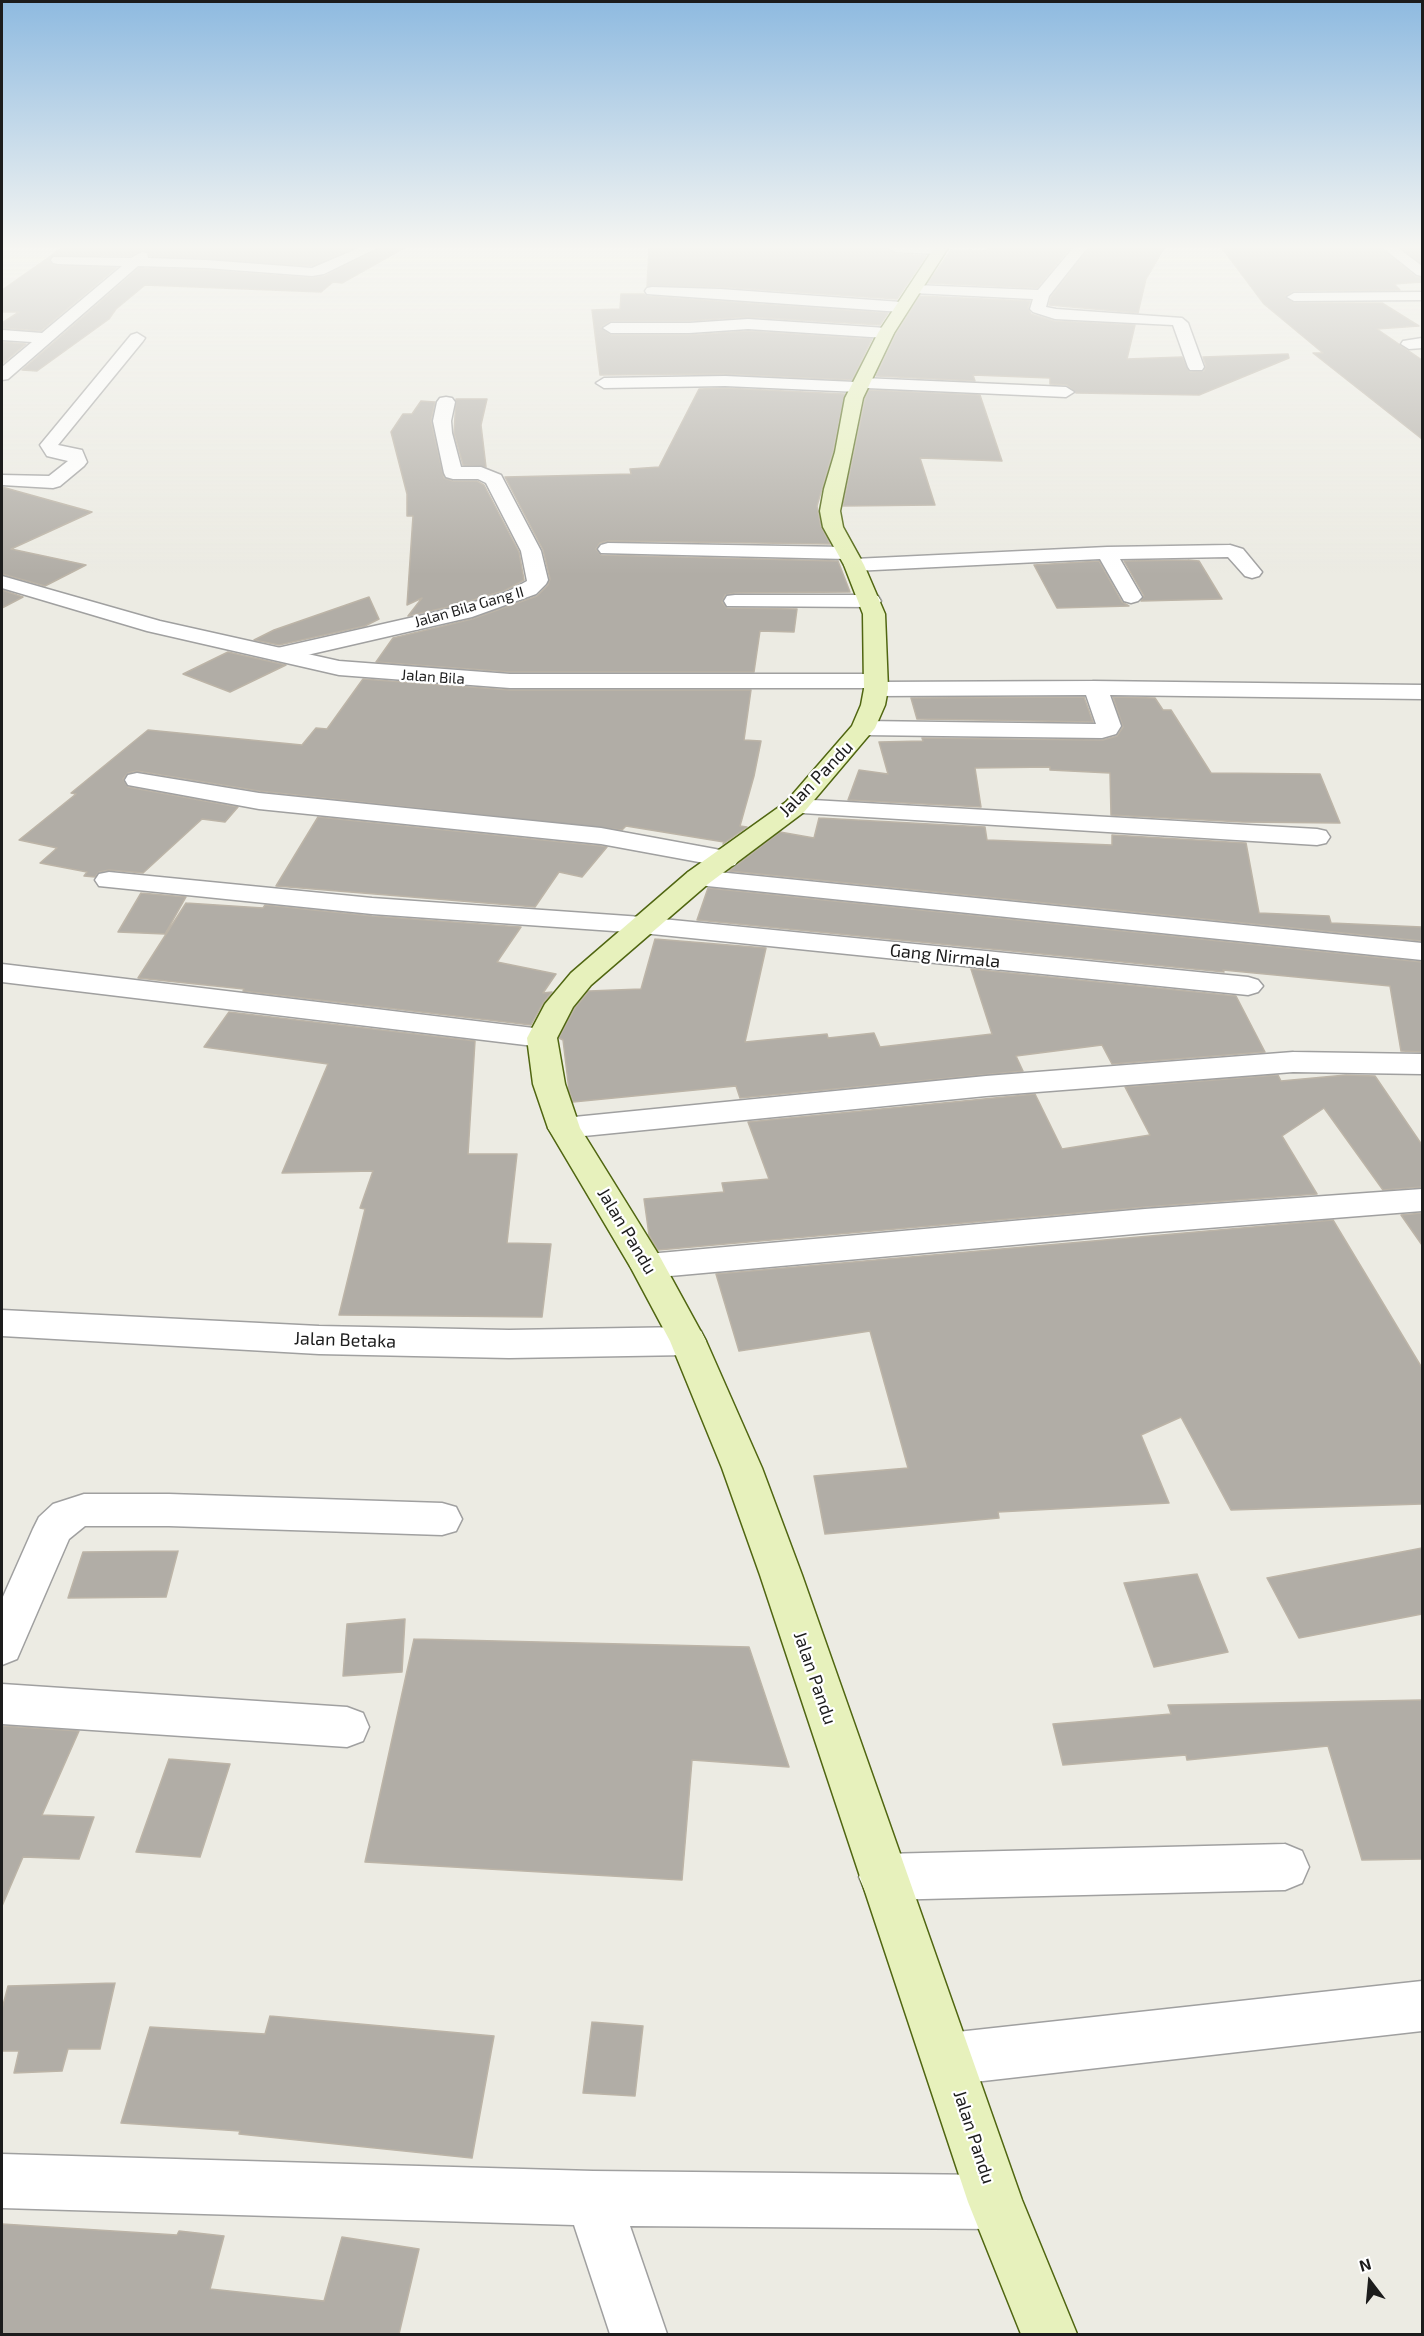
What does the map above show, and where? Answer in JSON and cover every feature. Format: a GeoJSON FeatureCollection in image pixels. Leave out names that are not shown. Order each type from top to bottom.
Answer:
{"type":"FeatureCollection","features":[{"type":"Feature","properties":{"kind":"main road","name":"Jalan Pandu"},"geometry":{"type":"LineString","coordinates":[[876,357],[861,385],[833,489],[830,511],[832,527],[870,601],[874,621],[876,685],[873,705],[863,728],[795,807],[712,868],[581,979],[560,1004],[542,1038],[549,1084],[564,1128],[648,1266],[688,1341],[742,1468],[781,1575],[882,1877],[948,2059],[995,2202],[1049,2334]]}},
{"type":"Feature","properties":{"kind":"street"},"geometry":{"type":"LineString","coordinates":[[3,372],[22,357]]}},
{"type":"Feature","properties":{"kind":"street"},"geometry":{"type":"LineString","coordinates":[[2,480],[53,482],[78,462],[76,454],[53,452],[49,445],[121,357]]}},
{"type":"Feature","properties":{"kind":"street"},"geometry":{"type":"LineString","coordinates":[[1192,357],[1196,367]]}},
{"type":"Feature","properties":{"kind":"street"},"geometry":{"type":"LineString","coordinates":[[604,383],[725,381],[1066,392]]}},
{"type":"Feature","properties":{"kind":"street","name":"Jalan Bila Gang II"},"geometry":{"type":"LineString","coordinates":[[281,654],[464,612],[529,590],[536,584],[538,580],[531,551],[494,479],[481,473],[453,473],[443,433],[446,402]]}},
{"type":"Feature","properties":{"kind":"street"},"geometry":{"type":"LineString","coordinates":[[608,549],[850,559],[1230,551],[1236,553],[1251,572]]}},
{"type":"Feature","properties":{"kind":"street"},"geometry":{"type":"LineString","coordinates":[[1107,553],[1131,597]]}},
{"type":"Feature","properties":{"kind":"street","name":"Jalan Bila"},"geometry":{"type":"LineString","coordinates":[[2,582],[155,626],[339,668],[442,678],[522,681],[1422,692]]}},
{"type":"Feature","properties":{"kind":"street"},"geometry":{"type":"LineString","coordinates":[[735,601],[870,601]]}},
{"type":"Feature","properties":{"kind":"street"},"geometry":{"type":"LineString","coordinates":[[863,728],[1102,731],[1108,729],[1109,726],[1098,695]]}},
{"type":"Feature","properties":{"kind":"street"},"geometry":{"type":"LineString","coordinates":[[137,780],[259,801],[601,836],[712,868],[1422,952]]}},
{"type":"Feature","properties":{"kind":"street"},"geometry":{"type":"LineString","coordinates":[[795,807],[1317,837]]}},
{"type":"Feature","properties":{"kind":"street","name":"Gang Nirmala"},"geometry":{"type":"LineString","coordinates":[[109,880],[372,906],[642,926],[1248,986]]}},
{"type":"Feature","properties":{"kind":"street"},"geometry":{"type":"LineString","coordinates":[[2,973],[542,1038]]}},
{"type":"Feature","properties":{"kind":"street"},"geometry":{"type":"LineString","coordinates":[[564,1128],[974,1087],[1293,1062],[1422,1064]]}},
{"type":"Feature","properties":{"kind":"street"},"geometry":{"type":"LineString","coordinates":[[648,1266],[1145,1221],[1422,1200]]}},
{"type":"Feature","properties":{"kind":"street","name":"Jalan Betaka"},"geometry":{"type":"LineString","coordinates":[[2,1323],[319,1340],[509,1344],[688,1341]]}},
{"type":"Feature","properties":{"kind":"street"},"geometry":{"type":"LineString","coordinates":[[2,1646],[53,1529],[67,1516],[84,1510],[180,1510],[442,1519]]}},
{"type":"Feature","properties":{"kind":"street"},"geometry":{"type":"LineString","coordinates":[[2,1704],[347,1727]]}},
{"type":"Feature","properties":{"kind":"street"},"geometry":{"type":"LineString","coordinates":[[882,1877],[1285,1867]]}},
{"type":"Feature","properties":{"kind":"street"},"geometry":{"type":"LineString","coordinates":[[948,2059],[1422,2006]]}},
{"type":"Feature","properties":{"kind":"street"},"geometry":{"type":"LineString","coordinates":[[2,2181],[593,2198],[995,2202]]}},
{"type":"Feature","properties":{"kind":"street"},"geometry":{"type":"LineString","coordinates":[[593,2198],[638,2334]]}},
{"type":"Feature","properties":{"kind":"building"},"geometry":{"type":"Polygon","coordinates":[[[2,357],[10,357],[2,364],[2,357]]]}},
{"type":"Feature","properties":{"kind":"building"},"geometry":{"type":"Polygon","coordinates":[[[37,357],[56,357],[37,371],[22,370],[37,357]]]}},
{"type":"Feature","properties":{"kind":"building"},"geometry":{"type":"Polygon","coordinates":[[[598,357],[863,357],[852,380],[725,374],[600,375],[598,357]]]}},
{"type":"Feature","properties":{"kind":"building"},"geometry":{"type":"Polygon","coordinates":[[[885,357],[1127,357],[1127,359],[1182,357],[1190,372],[1204,371],[1206,366],[1203,357],[1289,358],[1199,395],[1076,393],[1067,385],[1050,384],[1050,378],[973,375],[975,381],[876,376],[885,357]]]}},
{"type":"Feature","properties":{"kind":"building"},"geometry":{"type":"Polygon","coordinates":[[[1318,357],[1418,357],[1422,360],[1422,439],[1318,357]]]}},
{"type":"Feature","properties":{"kind":"building"},"geometry":{"type":"Polygon","coordinates":[[[725,388],[845,394],[833,451],[817,506],[821,527],[830,544],[608,541],[600,543],[596,549],[601,555],[838,561],[850,592],[725,595],[722,602],[727,608],[797,609],[794,632],[760,631],[754,672],[510,672],[376,662],[393,638],[472,619],[537,596],[548,585],[550,579],[543,550],[505,477],[631,474],[630,469],[659,467],[699,389],[725,388]]]}},
{"type":"Feature","properties":{"kind":"building"},"geometry":{"type":"Polygon","coordinates":[[[869,390],[980,395],[1002,461],[920,458],[935,505],[843,506],[865,399],[869,390]]]}},
{"type":"Feature","properties":{"kind":"building"},"geometry":{"type":"Polygon","coordinates":[[[456,399],[487,399],[481,425],[486,467],[463,465],[454,433],[456,399]]]}},
{"type":"Feature","properties":{"kind":"building"},"geometry":{"type":"Polygon","coordinates":[[[421,401],[435,402],[431,421],[444,478],[453,481],[477,481],[484,485],[519,552],[524,580],[506,590],[457,605],[408,616],[422,598],[407,605],[413,516],[407,516],[407,494],[391,432],[403,414],[412,414],[421,401]]]}},
{"type":"Feature","properties":{"kind":"building"},"geometry":{"type":"Polygon","coordinates":[[[2,487],[92,512],[11,549],[86,565],[45,586],[2,574],[2,487]]]}},
{"type":"Feature","properties":{"kind":"building"},"geometry":{"type":"Polygon","coordinates":[[[1099,561],[1122,602],[1129,606],[1057,608],[1034,565],[1099,561]]]}},
{"type":"Feature","properties":{"kind":"building"},"geometry":{"type":"Polygon","coordinates":[[[1124,561],[1199,561],[1222,599],[1141,601],[1144,596],[1124,561]]]}},
{"type":"Feature","properties":{"kind":"building"},"geometry":{"type":"Polygon","coordinates":[[[2,590],[23,597],[2,608],[2,590]]]}},
{"type":"Feature","properties":{"kind":"building"},"geometry":{"type":"Polygon","coordinates":[[[369,597],[379,619],[365,626],[279,645],[254,640],[274,630],[369,597]]]}},
{"type":"Feature","properties":{"kind":"building"},"geometry":{"type":"Polygon","coordinates":[[[228,652],[286,665],[230,692],[183,674],[228,652]]]}},
{"type":"Feature","properties":{"kind":"building"},"geometry":{"type":"Polygon","coordinates":[[[363,679],[510,690],[751,690],[744,740],[761,741],[740,826],[747,827],[723,844],[724,842],[626,826],[622,830],[259,791],[137,771],[128,773],[123,779],[128,787],[238,807],[225,822],[202,819],[143,873],[109,870],[99,872],[95,877],[84,876],[87,872],[40,863],[57,848],[19,840],[76,794],[71,793],[148,730],[302,745],[316,728],[327,729],[363,679]]]}},
{"type":"Feature","properties":{"kind":"building"},"geometry":{"type":"Polygon","coordinates":[[[1084,697],[1093,722],[917,719],[911,698],[1084,697]]]}},
{"type":"Feature","properties":{"kind":"building"},"geometry":{"type":"Polygon","coordinates":[[[1113,697],[1155,698],[1163,710],[1171,710],[1211,773],[1320,774],[1340,823],[1242,822],[1111,815],[1110,773],[1050,770],[1050,767],[975,768],[981,807],[848,800],[859,770],[888,774],[879,742],[923,741],[922,738],[1103,740],[1117,736],[1123,727],[1113,697]]]}},
{"type":"Feature","properties":{"kind":"building"},"geometry":{"type":"Polygon","coordinates":[[[318,817],[607,847],[582,877],[559,872],[535,907],[276,886],[318,817]]]}},
{"type":"Feature","properties":{"kind":"building"},"geometry":{"type":"Polygon","coordinates":[[[819,818],[985,827],[987,840],[1112,845],[1112,835],[1246,843],[1259,913],[1329,916],[1331,923],[1422,927],[1422,941],[729,871],[780,832],[814,838],[819,818]]]}},
{"type":"Feature","properties":{"kind":"building"},"geometry":{"type":"Polygon","coordinates":[[[708,888],[1422,962],[1422,1052],[1401,1051],[1390,986],[1223,970],[1224,972],[697,920],[708,888]]]}},
{"type":"Feature","properties":{"kind":"building"},"geometry":{"type":"Polygon","coordinates":[[[141,893],[186,897],[165,934],[118,932],[141,893]]]}},
{"type":"Feature","properties":{"kind":"building"},"geometry":{"type":"Polygon","coordinates":[[[186,903],[263,908],[265,905],[521,927],[497,962],[556,974],[543,993],[552,992],[531,1025],[138,978],[186,903]]]}},
{"type":"Feature","properties":{"kind":"building"},"geometry":{"type":"Polygon","coordinates":[[[655,939],[766,948],[745,1042],[827,1034],[828,1038],[874,1033],[880,1047],[992,1034],[971,969],[1236,996],[1265,1052],[1112,1064],[1102,1045],[1016,1056],[1023,1071],[740,1098],[736,1086],[573,1102],[569,1090],[563,1040],[559,1038],[575,1008],[589,991],[641,989],[655,939]]]}},
{"type":"Feature","properties":{"kind":"building"},"geometry":{"type":"Polygon","coordinates":[[[229,1012],[475,1041],[468,1154],[517,1154],[507,1243],[551,1244],[542,1317],[339,1315],[365,1209],[360,1208],[373,1171],[282,1173],[328,1064],[204,1047],[229,1012]]]}},
{"type":"Feature","properties":{"kind":"building"},"geometry":{"type":"Polygon","coordinates":[[[1278,1075],[1281,1081],[1346,1075],[1375,1076],[1422,1145],[1422,1187],[1383,1190],[1324,1108],[1282,1136],[1317,1194],[658,1250],[649,1235],[644,1199],[724,1192],[722,1183],[769,1179],[748,1122],[1035,1094],[1062,1149],[1150,1135],[1125,1087],[1278,1075]]]}},
{"type":"Feature","properties":{"kind":"building"},"geometry":{"type":"Polygon","coordinates":[[[1422,1213],[1422,1245],[1401,1215],[1422,1213]]]}},
{"type":"Feature","properties":{"kind":"building"},"geometry":{"type":"Polygon","coordinates":[[[1333,1220],[1422,1368],[1422,1504],[1231,1510],[1181,1417],[1141,1435],[1169,1503],[998,1512],[999,1518],[825,1534],[814,1476],[908,1468],[870,1331],[739,1351],[716,1274],[1333,1220]]]}},
{"type":"Feature","properties":{"kind":"building"},"geometry":{"type":"Polygon","coordinates":[[[1422,1548],[1422,1614],[1299,1638],[1267,1578],[1422,1548]]]}},
{"type":"Feature","properties":{"kind":"building"},"geometry":{"type":"Polygon","coordinates":[[[178,1551],[166,1597],[68,1598],[83,1552],[178,1551]]]}},
{"type":"Feature","properties":{"kind":"building"},"geometry":{"type":"Polygon","coordinates":[[[1197,1574],[1228,1652],[1154,1667],[1124,1583],[1197,1574]]]}},
{"type":"Feature","properties":{"kind":"building"},"geometry":{"type":"Polygon","coordinates":[[[405,1619],[402,1672],[343,1676],[347,1624],[405,1619]]]}},
{"type":"Feature","properties":{"kind":"building"},"geometry":{"type":"Polygon","coordinates":[[[414,1639],[749,1647],[789,1767],[692,1760],[682,1880],[365,1862],[414,1639]]]}},
{"type":"Feature","properties":{"kind":"building"},"geometry":{"type":"Polygon","coordinates":[[[1422,1700],[1422,1859],[1362,1860],[1328,1746],[1187,1760],[1186,1755],[1063,1765],[1053,1724],[1171,1714],[1168,1705],[1422,1700]]]}},
{"type":"Feature","properties":{"kind":"building"},"geometry":{"type":"Polygon","coordinates":[[[2,1726],[79,1731],[42,1815],[94,1817],[79,1859],[23,1857],[2,1906],[2,1726]]]}},
{"type":"Feature","properties":{"kind":"building"},"geometry":{"type":"Polygon","coordinates":[[[169,1759],[230,1764],[200,1857],[136,1852],[169,1759]]]}},
{"type":"Feature","properties":{"kind":"building"},"geometry":{"type":"Polygon","coordinates":[[[115,1983],[100,2049],[68,2049],[62,2071],[14,2073],[19,2051],[2,2051],[2,2009],[8,1986],[115,1983]]]}},
{"type":"Feature","properties":{"kind":"building"},"geometry":{"type":"Polygon","coordinates":[[[270,2016],[494,2036],[472,2158],[239,2134],[240,2131],[121,2123],[150,2027],[265,2034],[270,2016]]]}},
{"type":"Feature","properties":{"kind":"building"},"geometry":{"type":"Polygon","coordinates":[[[592,2022],[643,2026],[635,2096],[583,2093],[592,2022]]]}},
{"type":"Feature","properties":{"kind":"building"},"geometry":{"type":"Polygon","coordinates":[[[2,2224],[177,2235],[179,2231],[224,2236],[210,2289],[324,2301],[342,2237],[419,2249],[399,2334],[2,2334],[2,2224]]]}}]}
